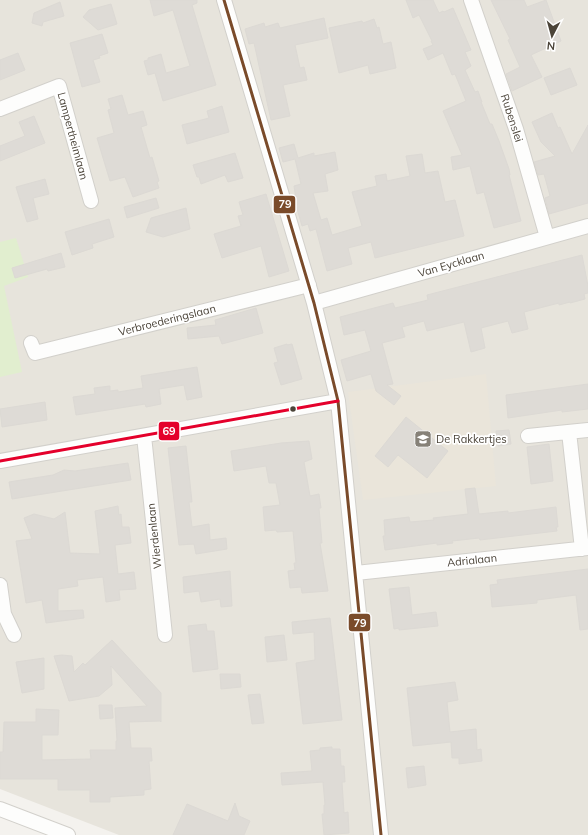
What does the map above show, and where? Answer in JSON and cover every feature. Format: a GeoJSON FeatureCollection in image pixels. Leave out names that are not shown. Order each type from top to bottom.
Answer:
{"type":"FeatureCollection","features":[{"type":"Feature","properties":{"kind":"street"},"geometry":{"type":"LineString","coordinates":[[224,0],[309,285],[338,401],[381,835]]}},
{"type":"Feature","properties":{"kind":"street","name":"Rubenslei"},"geometry":{"type":"LineString","coordinates":[[471,0],[516,129],[547,237]]}},
{"type":"Feature","properties":{"kind":"street","name":"Lampertheimlaan"},"geometry":{"type":"LineString","coordinates":[[0,109],[59,86],[91,201]]}},
{"type":"Feature","properties":{"kind":"street","name":"Van Eycklaan"},"geometry":{"type":"LineString","coordinates":[[314,303],[588,226]]}},
{"type":"Feature","properties":{"kind":"street","name":"Verbroederingslaan"},"geometry":{"type":"LineString","coordinates":[[31,343],[35,353],[309,285]]}},
{"type":"Feature","properties":{"kind":"street"},"geometry":{"type":"LineString","coordinates":[[0,461],[338,401]]}},
{"type":"Feature","properties":{"kind":"street"},"geometry":{"type":"LineString","coordinates":[[528,436],[588,430]]}},
{"type":"Feature","properties":{"kind":"street"},"geometry":{"type":"LineString","coordinates":[[569,432],[585,549]]}},
{"type":"Feature","properties":{"kind":"street","name":"Wierdenlaan"},"geometry":{"type":"LineString","coordinates":[[144,436],[165,635]]}},
{"type":"Feature","properties":{"kind":"street","name":"Adrialaan"},"geometry":{"type":"LineString","coordinates":[[356,572],[585,549]]}},
{"type":"Feature","properties":{"kind":"street"},"geometry":{"type":"LineString","coordinates":[[0,585],[4,614],[14,636]]}},
{"type":"Feature","properties":{"kind":"street"},"geometry":{"type":"LineString","coordinates":[[0,809],[68,835]]}},
{"type":"Feature","properties":{"kind":"shaded area"},"geometry":{"type":"Polygon","coordinates":[[[0,0],[588,0],[588,835],[119,835],[0,789],[0,0]]]}},
{"type":"Feature","properties":{"kind":"shaded area","name":"De Rakkertjes"},"geometry":{"type":"Polygon","coordinates":[[[486,374],[496,486],[363,500],[348,392],[486,374]]]}},
{"type":"Feature","properties":{"kind":"green space"},"geometry":{"type":"Polygon","coordinates":[[[16,238],[28,277],[4,286],[22,372],[0,377],[0,242],[16,238]]]}},
{"type":"Feature","properties":{"kind":"building"},"geometry":{"type":"Polygon","coordinates":[[[150,0],[197,0],[197,3],[192,5],[216,85],[163,101],[155,73],[148,75],[144,61],[148,60],[148,58],[161,54],[166,73],[190,66],[173,10],[154,16],[150,0]]]}},
{"type":"Feature","properties":{"kind":"building"},"geometry":{"type":"Polygon","coordinates":[[[406,0],[433,0],[439,13],[453,8],[471,50],[465,52],[471,66],[465,70],[475,92],[478,91],[490,124],[492,124],[499,141],[509,169],[509,175],[521,221],[494,228],[484,192],[477,194],[470,166],[453,170],[451,157],[462,155],[443,111],[466,101],[455,74],[452,75],[443,53],[428,60],[423,49],[433,45],[432,41],[419,15],[413,18],[406,0]]]}},
{"type":"Feature","properties":{"kind":"building"},"geometry":{"type":"Polygon","coordinates":[[[491,0],[524,0],[527,7],[546,0],[561,41],[531,55],[542,77],[512,91],[506,74],[520,67],[508,40],[510,39],[491,0]]]}},
{"type":"Feature","properties":{"kind":"building"},"geometry":{"type":"Polygon","coordinates":[[[60,2],[64,16],[43,22],[42,26],[32,23],[34,13],[60,2]]]}},
{"type":"Feature","properties":{"kind":"building"},"geometry":{"type":"Polygon","coordinates":[[[111,4],[117,24],[98,30],[83,17],[89,10],[111,4]]]}},
{"type":"Feature","properties":{"kind":"building"},"geometry":{"type":"Polygon","coordinates":[[[324,18],[328,38],[295,45],[300,68],[304,67],[307,80],[283,85],[290,116],[271,120],[254,43],[249,44],[245,29],[264,23],[265,27],[278,23],[280,28],[324,18]]]}},
{"type":"Feature","properties":{"kind":"building"},"geometry":{"type":"Polygon","coordinates":[[[374,19],[377,28],[379,27],[383,44],[391,42],[396,68],[370,74],[368,65],[339,73],[329,28],[362,21],[363,23],[374,19]]]}},
{"type":"Feature","properties":{"kind":"building"},"geometry":{"type":"Polygon","coordinates":[[[102,34],[108,53],[93,60],[100,82],[82,87],[70,43],[102,34]]]}},
{"type":"Feature","properties":{"kind":"building"},"geometry":{"type":"Polygon","coordinates":[[[18,53],[25,70],[0,80],[0,60],[18,53]]]}},
{"type":"Feature","properties":{"kind":"building"},"geometry":{"type":"Polygon","coordinates":[[[570,68],[577,85],[551,95],[544,78],[570,68]]]}},
{"type":"Feature","properties":{"kind":"building"},"geometry":{"type":"Polygon","coordinates":[[[122,95],[128,115],[143,111],[147,125],[141,127],[150,158],[152,157],[159,181],[157,182],[159,188],[133,197],[125,177],[110,181],[97,138],[114,133],[108,110],[111,109],[108,99],[122,95]]]}},
{"type":"Feature","properties":{"kind":"building"},"geometry":{"type":"Polygon","coordinates":[[[222,106],[229,132],[187,144],[182,125],[209,118],[207,111],[222,106]]]}},
{"type":"Feature","properties":{"kind":"building"},"geometry":{"type":"Polygon","coordinates":[[[552,113],[572,154],[588,125],[588,203],[549,214],[545,198],[550,196],[544,174],[538,175],[534,162],[555,156],[541,142],[532,122],[552,113]]]}},
{"type":"Feature","properties":{"kind":"building"},"geometry":{"type":"Polygon","coordinates":[[[34,116],[45,143],[0,161],[0,146],[25,136],[19,122],[34,116]]]}},
{"type":"Feature","properties":{"kind":"building"},"geometry":{"type":"Polygon","coordinates":[[[294,144],[298,158],[314,153],[314,156],[335,152],[338,170],[325,174],[328,191],[313,193],[321,220],[327,218],[332,235],[362,226],[352,192],[377,186],[375,176],[386,174],[387,181],[410,176],[406,156],[422,154],[425,173],[438,171],[445,202],[455,200],[464,236],[375,258],[371,242],[348,248],[352,264],[327,271],[316,229],[310,231],[308,224],[302,226],[296,205],[294,186],[301,184],[295,159],[283,162],[279,148],[294,144]]]}},
{"type":"Feature","properties":{"kind":"building"},"geometry":{"type":"Polygon","coordinates":[[[235,153],[243,178],[228,182],[225,175],[201,184],[193,165],[235,153]]]}},
{"type":"Feature","properties":{"kind":"building"},"geometry":{"type":"Polygon","coordinates":[[[45,179],[49,194],[33,198],[38,219],[27,222],[16,187],[45,179]]]}},
{"type":"Feature","properties":{"kind":"building"},"geometry":{"type":"Polygon","coordinates":[[[266,194],[289,271],[269,277],[261,246],[222,258],[214,234],[241,226],[238,216],[243,215],[239,202],[266,194]]]}},
{"type":"Feature","properties":{"kind":"building"},"geometry":{"type":"Polygon","coordinates":[[[156,198],[159,208],[127,218],[124,207],[156,198]]]}},
{"type":"Feature","properties":{"kind":"building"},"geometry":{"type":"Polygon","coordinates":[[[186,208],[190,229],[163,237],[146,232],[151,218],[186,208]]]}},
{"type":"Feature","properties":{"kind":"building"},"geometry":{"type":"Polygon","coordinates":[[[109,219],[114,237],[92,244],[93,248],[72,255],[65,232],[109,219]]]}},
{"type":"Feature","properties":{"kind":"building"},"geometry":{"type":"Polygon","coordinates":[[[61,253],[65,267],[48,271],[47,269],[15,278],[12,268],[61,253]]]}},
{"type":"Feature","properties":{"kind":"building"},"geometry":{"type":"Polygon","coordinates":[[[582,255],[588,286],[588,293],[584,294],[585,299],[559,305],[559,303],[524,312],[528,329],[512,333],[508,321],[481,328],[485,348],[471,352],[464,322],[427,331],[424,321],[402,327],[405,337],[382,343],[393,384],[387,385],[401,396],[394,405],[376,391],[371,374],[347,381],[341,360],[371,351],[365,330],[344,335],[340,317],[393,303],[395,308],[428,300],[427,295],[582,255]]]}},
{"type":"Feature","properties":{"kind":"building"},"geometry":{"type":"Polygon","coordinates":[[[256,308],[263,333],[222,344],[219,336],[188,339],[187,328],[216,325],[215,320],[256,308]]]}},
{"type":"Feature","properties":{"kind":"building"},"geometry":{"type":"Polygon","coordinates":[[[292,344],[302,379],[281,385],[274,363],[278,362],[274,348],[292,344]]]}},
{"type":"Feature","properties":{"kind":"building"},"geometry":{"type":"Polygon","coordinates":[[[197,367],[202,397],[187,400],[184,385],[159,389],[161,404],[146,407],[145,404],[76,415],[73,397],[95,394],[94,388],[110,386],[110,391],[118,390],[118,392],[143,388],[141,376],[197,367]]]}},
{"type":"Feature","properties":{"kind":"building"},"geometry":{"type":"Polygon","coordinates":[[[588,384],[588,409],[562,412],[562,410],[508,418],[506,395],[588,384]]]}},
{"type":"Feature","properties":{"kind":"building"},"geometry":{"type":"Polygon","coordinates":[[[45,402],[47,420],[2,427],[0,409],[45,402]]]}},
{"type":"Feature","properties":{"kind":"building"},"geometry":{"type":"Polygon","coordinates":[[[406,417],[448,451],[427,478],[398,455],[388,467],[375,456],[406,417]]]}},
{"type":"Feature","properties":{"kind":"building"},"geometry":{"type":"Polygon","coordinates":[[[509,430],[511,444],[498,446],[496,431],[509,430]]]}},
{"type":"Feature","properties":{"kind":"building"},"geometry":{"type":"Polygon","coordinates":[[[309,441],[312,459],[304,462],[310,496],[319,494],[322,543],[320,543],[328,591],[302,593],[301,587],[290,588],[288,571],[295,570],[294,563],[296,563],[293,531],[265,531],[263,507],[280,505],[276,483],[269,483],[266,466],[234,471],[231,451],[281,443],[309,441]]]}},
{"type":"Feature","properties":{"kind":"building"},"geometry":{"type":"Polygon","coordinates":[[[549,444],[553,481],[531,484],[527,447],[549,444]]]}},
{"type":"Feature","properties":{"kind":"building"},"geometry":{"type":"Polygon","coordinates":[[[186,446],[192,502],[189,502],[192,527],[209,524],[210,540],[226,538],[227,549],[196,554],[194,544],[179,545],[168,448],[186,446]]]}},
{"type":"Feature","properties":{"kind":"building"},"geometry":{"type":"Polygon","coordinates":[[[128,463],[131,480],[12,499],[9,482],[53,475],[64,470],[75,471],[128,463]]]}},
{"type":"Feature","properties":{"kind":"building"},"geometry":{"type":"Polygon","coordinates":[[[475,488],[479,514],[508,511],[508,513],[556,507],[557,531],[480,540],[479,538],[452,541],[453,543],[437,545],[437,543],[385,550],[383,536],[385,536],[384,520],[409,517],[410,522],[434,520],[433,518],[468,514],[465,489],[475,488]]]}},
{"type":"Feature","properties":{"kind":"building"},"geometry":{"type":"Polygon","coordinates":[[[118,506],[119,515],[121,514],[122,527],[129,527],[131,543],[115,545],[118,574],[134,572],[136,589],[119,590],[120,600],[106,602],[103,577],[77,580],[78,586],[58,589],[58,611],[83,610],[84,618],[46,623],[42,600],[26,603],[16,541],[32,539],[24,518],[34,514],[54,519],[65,512],[70,553],[100,554],[95,511],[118,506]]]}},
{"type":"Feature","properties":{"kind":"building"},"geometry":{"type":"Polygon","coordinates":[[[588,569],[588,629],[580,630],[576,595],[537,600],[537,603],[492,607],[490,585],[498,584],[497,580],[588,569]]]}},
{"type":"Feature","properties":{"kind":"building"},"geometry":{"type":"Polygon","coordinates":[[[230,571],[232,606],[221,607],[220,599],[201,602],[199,591],[184,593],[183,577],[230,571]]]}},
{"type":"Feature","properties":{"kind":"building"},"geometry":{"type":"Polygon","coordinates":[[[409,587],[412,615],[436,612],[438,626],[399,630],[399,628],[394,629],[389,589],[409,587]]]}},
{"type":"Feature","properties":{"kind":"building"},"geometry":{"type":"Polygon","coordinates":[[[330,618],[342,720],[303,724],[296,663],[315,660],[314,632],[293,634],[292,622],[330,618]]]}},
{"type":"Feature","properties":{"kind":"building"},"geometry":{"type":"Polygon","coordinates":[[[206,624],[207,631],[214,631],[218,669],[193,672],[188,626],[206,624]]]}},
{"type":"Feature","properties":{"kind":"building"},"geometry":{"type":"Polygon","coordinates":[[[284,635],[287,660],[267,662],[265,637],[284,635]]]}},
{"type":"Feature","properties":{"kind":"building"},"geometry":{"type":"Polygon","coordinates":[[[112,640],[161,693],[161,722],[129,722],[131,748],[151,748],[152,761],[149,761],[151,789],[144,790],[144,795],[110,797],[110,802],[90,802],[90,790],[58,790],[58,779],[0,779],[0,752],[3,752],[4,722],[36,722],[36,709],[59,710],[58,735],[42,735],[42,760],[91,759],[90,750],[116,750],[117,741],[115,708],[147,706],[111,666],[112,685],[99,696],[69,701],[54,656],[72,656],[74,672],[83,663],[85,665],[112,640]]]}},
{"type":"Feature","properties":{"kind":"building"},"geometry":{"type":"Polygon","coordinates":[[[44,658],[44,689],[22,693],[16,662],[44,658]]]}},
{"type":"Feature","properties":{"kind":"building"},"geometry":{"type":"Polygon","coordinates":[[[220,674],[240,674],[241,687],[221,689],[220,674]]]}},
{"type":"Feature","properties":{"kind":"building"},"geometry":{"type":"Polygon","coordinates":[[[455,682],[458,700],[447,702],[450,732],[476,729],[477,750],[481,749],[482,761],[459,764],[459,758],[452,758],[451,742],[413,746],[407,688],[455,682]]]}},
{"type":"Feature","properties":{"kind":"building"},"geometry":{"type":"Polygon","coordinates":[[[260,694],[264,723],[252,724],[248,695],[260,694]]]}},
{"type":"Feature","properties":{"kind":"building"},"geometry":{"type":"Polygon","coordinates":[[[99,705],[112,705],[113,718],[100,719],[99,705]]]}},
{"type":"Feature","properties":{"kind":"building"},"geometry":{"type":"Polygon","coordinates":[[[332,747],[332,749],[340,749],[341,766],[344,766],[345,782],[342,782],[344,813],[348,812],[349,833],[324,835],[322,814],[324,814],[325,805],[323,782],[282,785],[281,773],[312,771],[310,751],[332,747]]]}},
{"type":"Feature","properties":{"kind":"building"},"geometry":{"type":"Polygon","coordinates":[[[424,766],[426,785],[408,788],[406,768],[424,766]]]}},
{"type":"Feature","properties":{"kind":"building"},"geometry":{"type":"Polygon","coordinates":[[[235,803],[239,816],[250,821],[244,835],[173,835],[187,804],[228,821],[235,803]]]}},
{"type":"Feature","properties":{"kind":"transit line","name":"79"},"geometry":{"type":"LineString","coordinates":[[224,0],[314,303],[338,401],[381,835]]}},
{"type":"Feature","properties":{"kind":"transit line","name":"69"},"geometry":{"type":"LineString","coordinates":[[0,461],[338,401]]}},
{"type":"Feature","properties":{"kind":"place","name":"De Rakkertjes"},"geometry":{"type":"Point","coordinates":[423,439]}}]}
